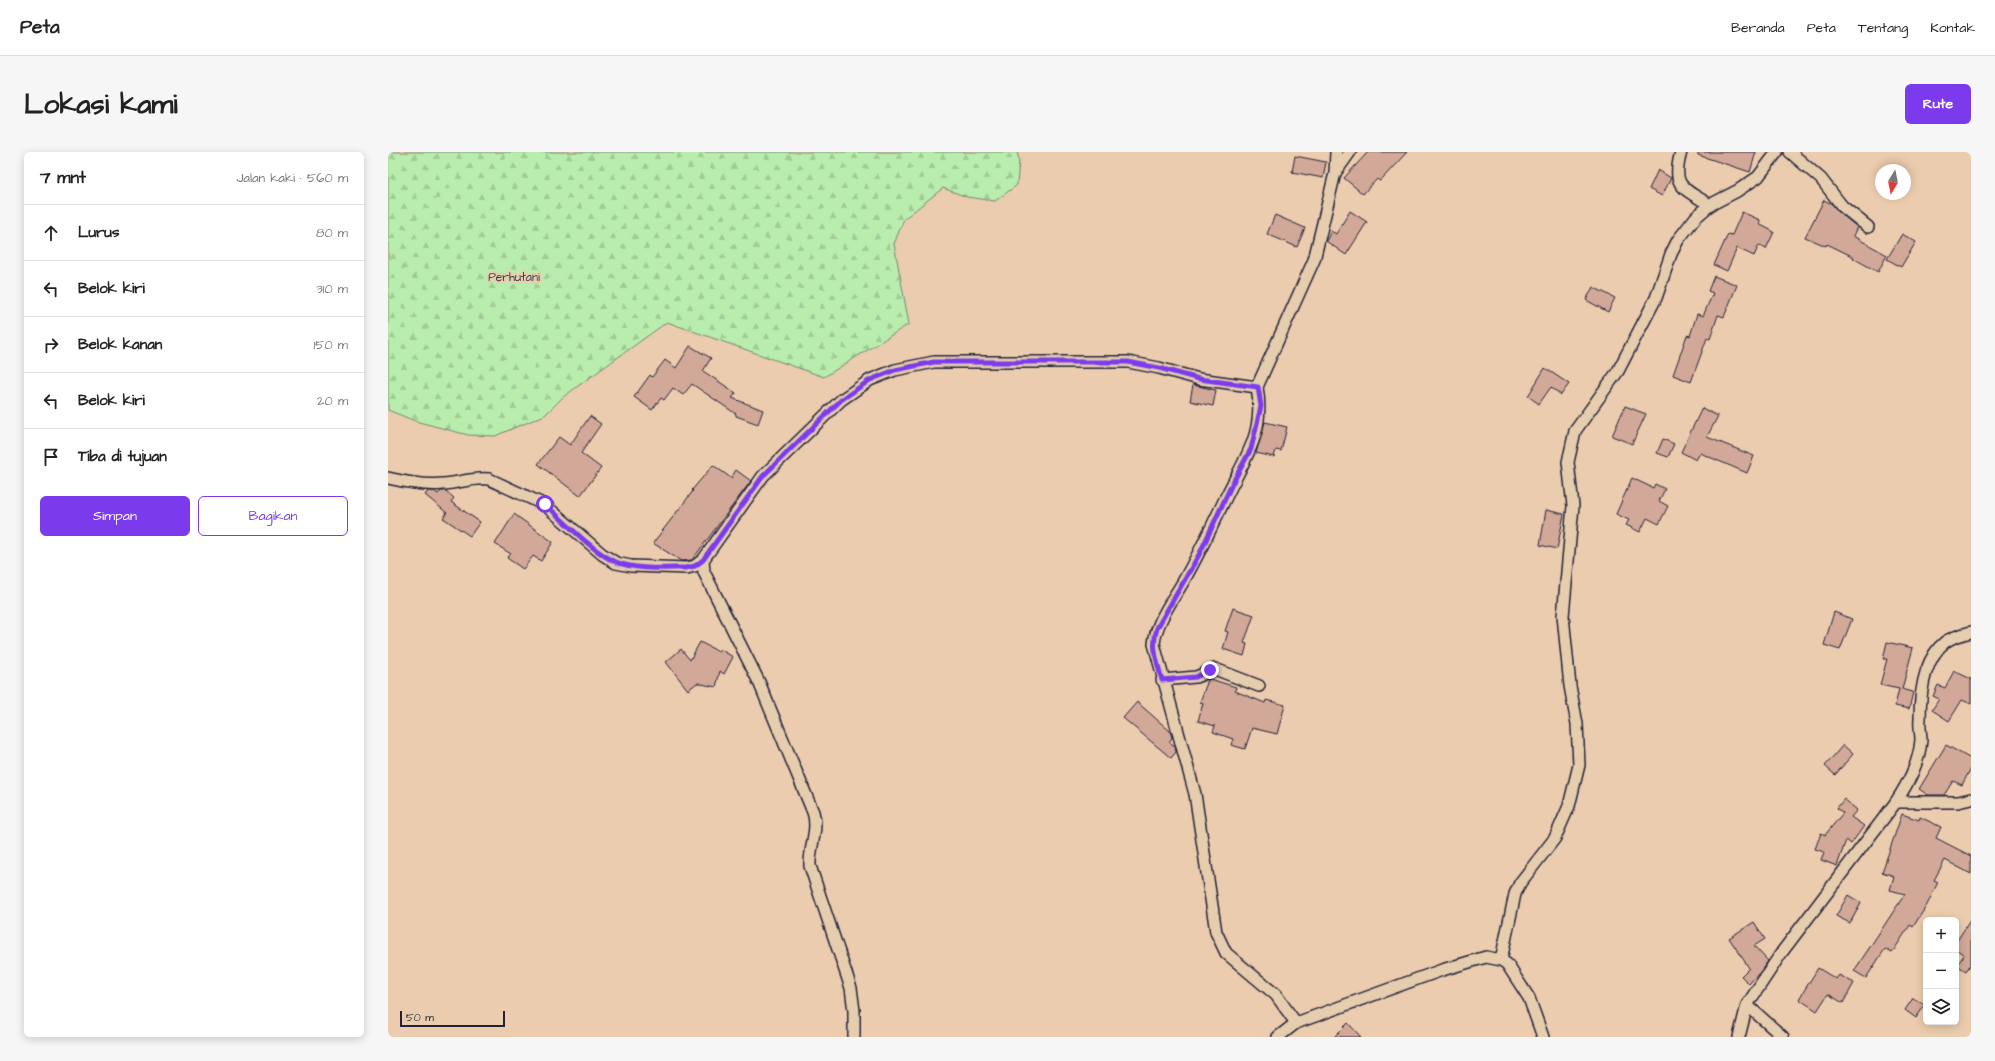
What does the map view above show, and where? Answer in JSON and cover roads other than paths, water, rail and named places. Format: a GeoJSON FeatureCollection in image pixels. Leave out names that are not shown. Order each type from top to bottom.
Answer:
{"type":"FeatureCollection","features":[{"type":"Feature","properties":{"kind":"street"},"geometry":{"type":"LineString","coordinates":[[1296,1023],[1276,995],[1226,953],[1216,932],[1195,794],[1173,712],[1162,680],[1154,644],[1156,632],[1200,553],[1232,484],[1251,449],[1261,406],[1258,387],[1314,260],[1335,173],[1336,152]]}},
{"type":"Feature","properties":{"kind":"street"},"geometry":{"type":"LineString","coordinates":[[1335,173],[1350,152]]}},
{"type":"Feature","properties":{"kind":"street"},"geometry":{"type":"LineString","coordinates":[[1681,152],[1677,166],[1677,178],[1680,184],[1689,192],[1710,205]]}},
{"type":"Feature","properties":{"kind":"street"},"geometry":{"type":"LineString","coordinates":[[1502,960],[1515,894],[1520,882],[1555,838],[1569,806],[1579,765],[1577,724],[1570,686],[1563,616],[1573,506],[1568,462],[1575,431],[1618,371],[1656,298],[1671,254],[1678,240],[1696,217],[1710,205],[1738,191],[1758,177],[1777,152]]}},
{"type":"Feature","properties":{"kind":"street"},"geometry":{"type":"LineString","coordinates":[[1790,152],[1821,179],[1842,206],[1868,227]]}},
{"type":"Feature","properties":{"kind":"street"},"geometry":{"type":"LineString","coordinates":[[388,478],[420,484],[442,484],[482,478],[490,479],[545,504],[602,554],[616,563],[631,566],[686,568],[695,566],[703,560],[763,476],[841,400],[870,380],[895,370],[934,362],[1128,362],[1159,368],[1199,379],[1258,387]]}},
{"type":"Feature","properties":{"kind":"street"},"geometry":{"type":"LineString","coordinates":[[703,560],[704,572],[759,682],[789,749],[815,820],[816,828],[810,853],[810,866],[851,988],[854,1011],[854,1037]]}},
{"type":"Feature","properties":{"kind":"street"},"geometry":{"type":"LineString","coordinates":[[1739,1037],[1747,1005],[1782,952],[1896,802],[1911,778],[1917,761],[1921,740],[1921,694],[1927,671],[1938,650],[1946,642],[1971,632]]}},
{"type":"Feature","properties":{"kind":"street"},"geometry":{"type":"LineString","coordinates":[[1162,680],[1196,677],[1215,669],[1259,686]]}},
{"type":"Feature","properties":{"kind":"street"},"geometry":{"type":"LineString","coordinates":[[1896,802],[1958,802],[1971,799]]}},
{"type":"Feature","properties":{"kind":"street"},"geometry":{"type":"LineString","coordinates":[[1278,1037],[1296,1023],[1478,958],[1486,957],[1502,960],[1529,998],[1542,1037]]}},
{"type":"Feature","properties":{"kind":"street"},"geometry":{"type":"LineString","coordinates":[[1747,1005],[1783,1037]]}},
{"type":"Feature","properties":{"kind":"park label","name":"Perhutani"},"geometry":{"type":"Point","coordinates":[514,277]}}]}
